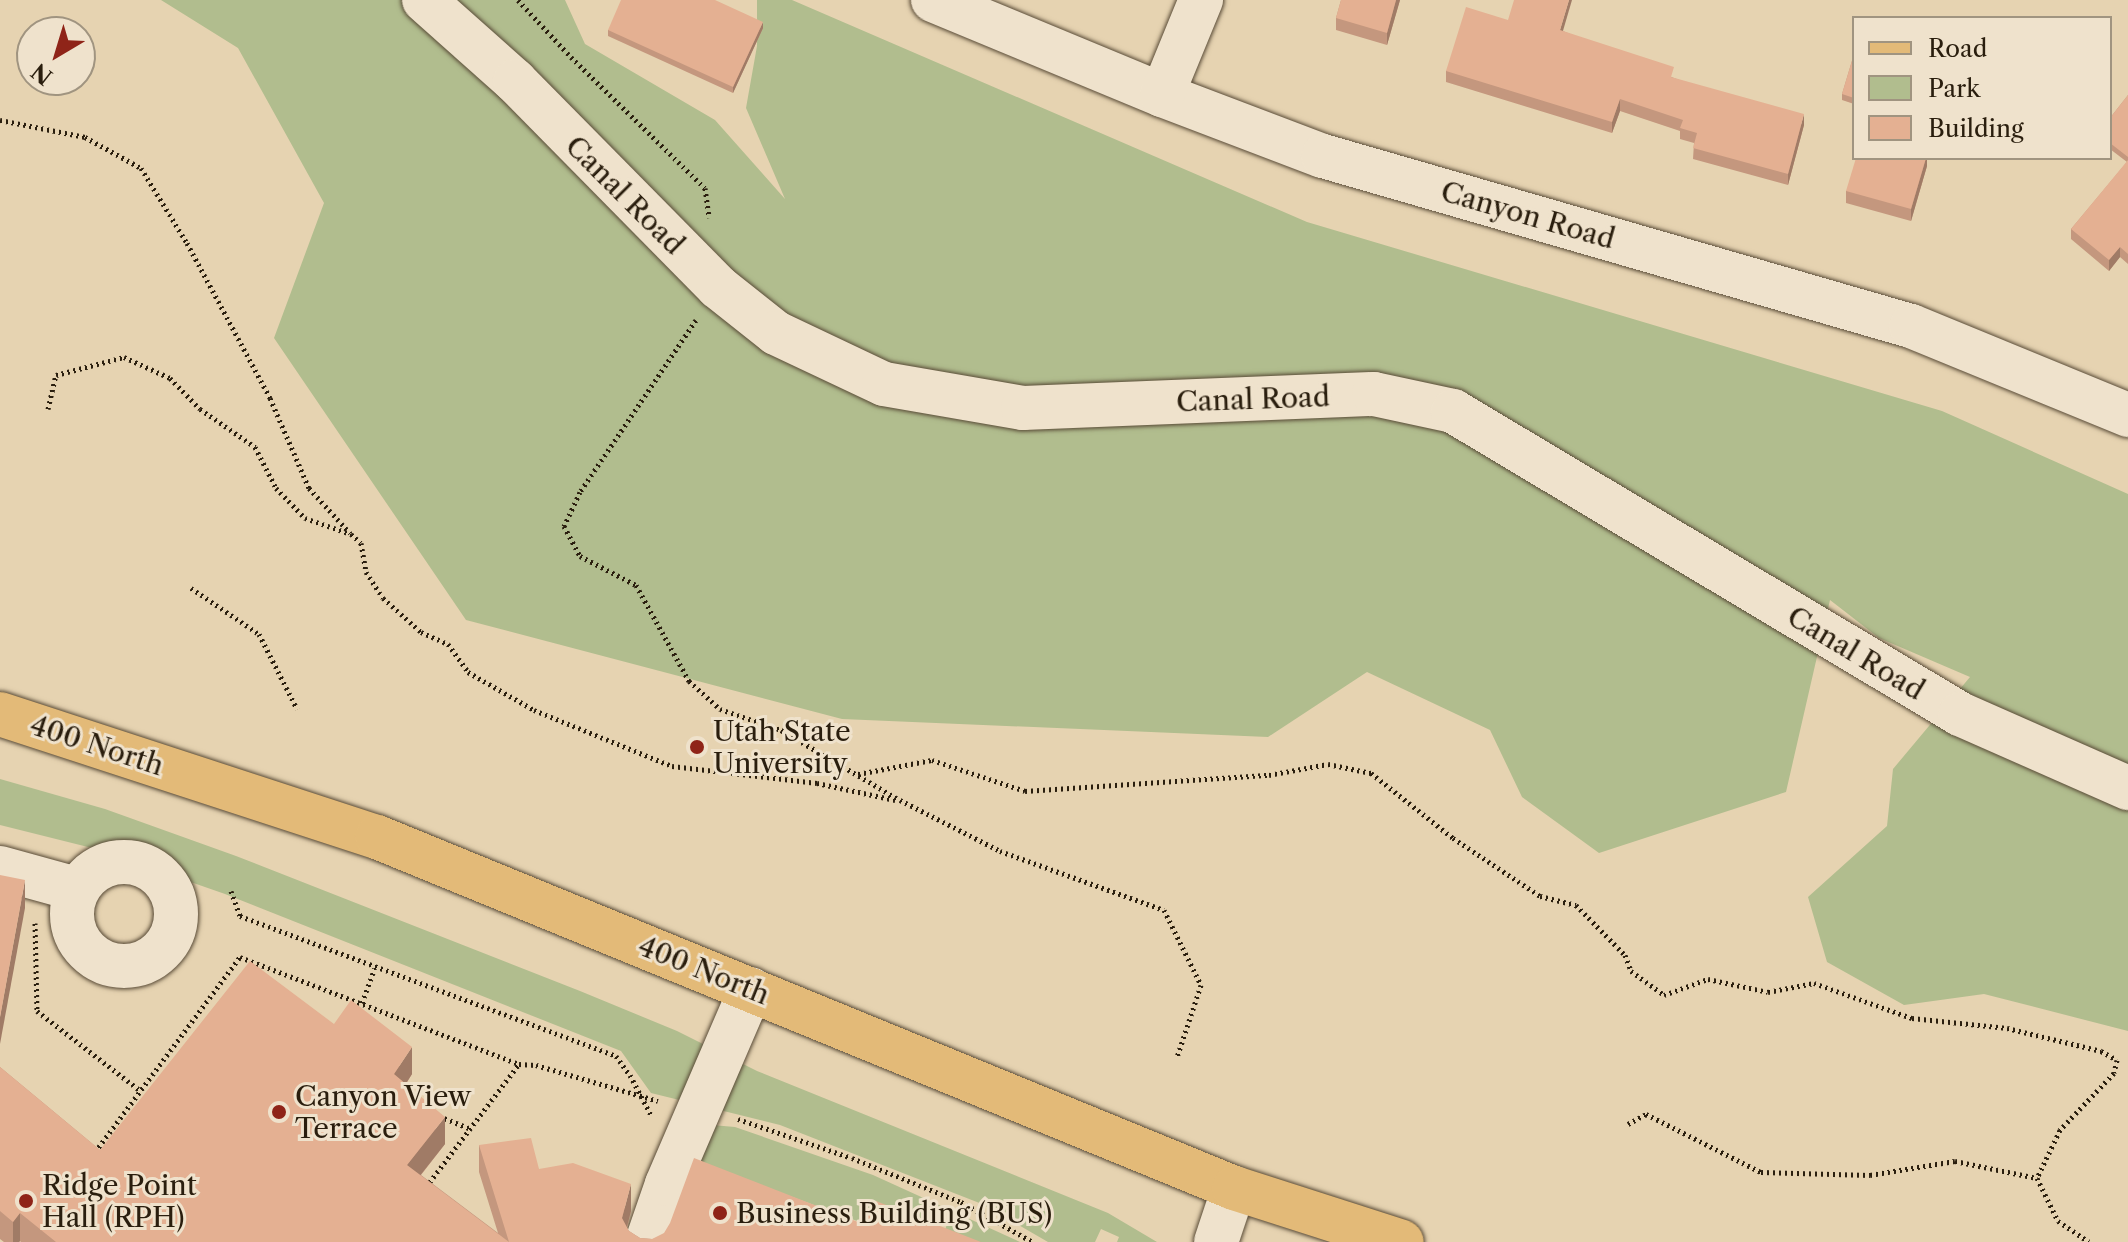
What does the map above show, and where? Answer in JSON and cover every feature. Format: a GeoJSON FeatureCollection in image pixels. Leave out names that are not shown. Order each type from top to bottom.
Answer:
{"type":"FeatureCollection","features":[{"type":"Feature","properties":{"kind":"main road","name":"400 North"},"geometry":{"type":"LineString","coordinates":[[0,714],[377,837],[1234,1188],[1402,1242]]}},
{"type":"Feature","properties":{"kind":"street","name":"Canal Road"},"geometry":{"type":"LineString","coordinates":[[424,0],[515,81],[718,287],[776,333],[884,384],[1023,408],[1374,394],[1453,411],[1960,714],[2128,788]]}},
{"type":"Feature","properties":{"kind":"street","name":"Canyon Road"},"geometry":{"type":"LineString","coordinates":[[933,0],[1162,95],[1323,156],[1911,326],[2128,415]]}},
{"type":"Feature","properties":{"kind":"street"},"geometry":{"type":"LineString","coordinates":[[1162,95],[1201,0]]}},
{"type":"Feature","properties":{"kind":"street"},"geometry":{"type":"LineString","coordinates":[[0,868],[76,889]]}},
{"type":"Feature","properties":{"kind":"street"},"geometry":{"type":"LineString","coordinates":[[647,1242],[677,1162],[751,989]]}},
{"type":"Feature","properties":{"kind":"street"},"geometry":{"type":"LineString","coordinates":[[1216,1242],[1234,1188]]}},
{"type":"Feature","properties":{"kind":"path"},"geometry":{"type":"LineString","coordinates":[[518,0],[571,57],[705,188],[718,287],[580,492],[564,526],[580,556],[636,585],[689,681],[720,709],[781,730],[900,800],[1000,851],[1164,910],[1201,985],[1177,1057]]}},
{"type":"Feature","properties":{"kind":"path"},"geometry":{"type":"LineString","coordinates":[[0,120],[85,137],[141,168],[187,243],[256,372],[309,488],[361,543],[366,572],[383,598],[421,632],[448,644],[468,672],[534,710],[672,766],[817,783],[857,794],[900,800]]}},
{"type":"Feature","properties":{"kind":"path"},"geometry":{"type":"LineString","coordinates":[[48,409],[56,375],[124,357],[170,378],[200,409],[255,447],[276,488],[305,518],[351,534]]}},
{"type":"Feature","properties":{"kind":"path"},"geometry":{"type":"LineString","coordinates":[[191,588],[259,634],[297,709]]}},
{"type":"Feature","properties":{"kind":"path"},"geometry":{"type":"LineString","coordinates":[[857,774],[932,760],[1025,791],[1269,775],[1328,764],[1371,773],[1453,838],[1540,896],[1576,905],[1625,955],[1631,971],[1664,995],[1708,979],[1768,992],[1814,983],[1912,1018],[2007,1028],[2101,1051],[2117,1060],[2114,1073],[2060,1130],[2037,1178]]}},
{"type":"Feature","properties":{"kind":"path"},"geometry":{"type":"LineString","coordinates":[[231,891],[240,916],[616,1056],[677,1162]]}},
{"type":"Feature","properties":{"kind":"path"},"geometry":{"type":"LineString","coordinates":[[35,916],[37,1011],[141,1091]]}},
{"type":"Feature","properties":{"kind":"path"},"geometry":{"type":"LineString","coordinates":[[93,1154],[240,957],[519,1064],[536,1065],[698,1112],[734,1118],[852,1158],[961,1202],[1033,1242]]}},
{"type":"Feature","properties":{"kind":"path"},"geometry":{"type":"LineString","coordinates":[[362,1003],[375,968]]}},
{"type":"Feature","properties":{"kind":"path"},"geometry":{"type":"LineString","coordinates":[[421,1194],[519,1064]]}},
{"type":"Feature","properties":{"kind":"path"},"geometry":{"type":"LineString","coordinates":[[426,1111],[471,1129]]}},
{"type":"Feature","properties":{"kind":"path"},"geometry":{"type":"LineString","coordinates":[[1628,1124],[1646,1114],[1761,1172],[1870,1175],[1955,1161],[2037,1178]]}},
{"type":"Feature","properties":{"kind":"path"},"geometry":{"type":"LineString","coordinates":[[2037,1178],[2058,1221],[2089,1242]]}},
{"type":"Feature","properties":{"kind":"green space"},"geometry":{"type":"Polygon","coordinates":[[[161,0],[565,0],[585,44],[715,120],[785,199],[746,108],[757,46],[757,0],[792,0],[1307,222],[1942,411],[2128,494],[2128,1031],[1984,994],[1904,1005],[1827,962],[1808,897],[1887,826],[1893,769],[1970,677],[1879,638],[1830,600],[1786,792],[1599,853],[1522,797],[1490,730],[1367,672],[1268,737],[842,719],[466,620],[274,338],[324,203],[238,48],[161,0]]]}},
{"type":"Feature","properties":{"kind":"green space"},"geometry":{"type":"Polygon","coordinates":[[[0,779],[105,809],[236,856],[580,991],[677,1031],[757,1071],[1108,1213],[1157,1242],[1117,1242],[1119,1237],[1101,1229],[1095,1242],[1048,1242],[982,1204],[780,1125],[651,1093],[621,1051],[225,894],[96,849],[0,825],[0,779]]]}},
{"type":"Feature","properties":{"kind":"green space"},"geometry":{"type":"Polygon","coordinates":[[[712,1125],[735,1127],[873,1175],[1020,1242],[940,1242],[952,1212],[943,1208],[930,1242],[876,1228],[701,1163],[691,1141],[712,1125]]]}},
{"type":"Feature","properties":{"kind":"building"},"geometry":{"type":"Polygon","coordinates":[[[621,0],[715,0],[763,22],[733,87],[608,30],[621,0]]]}},
{"type":"Feature","properties":{"kind":"building"},"geometry":{"type":"Polygon","coordinates":[[[1341,0],[1396,0],[1387,33],[1336,18],[1341,0]]]}},
{"type":"Feature","properties":{"kind":"building"},"geometry":{"type":"Polygon","coordinates":[[[1514,0],[1569,0],[1560,30],[1674,67],[1671,77],[1804,114],[1788,174],[1693,148],[1697,133],[1680,128],[1683,120],[1620,99],[1612,122],[1446,71],[1466,7],[1508,20],[1514,0]]]}},
{"type":"Feature","properties":{"kind":"building"},"geometry":{"type":"Polygon","coordinates":[[[1852,61],[1852,97],[1842,94],[1852,61]]]}},
{"type":"Feature","properties":{"kind":"building"},"geometry":{"type":"Polygon","coordinates":[[[2128,95],[2128,157],[2112,145],[2112,115],[2128,95]]]}},
{"type":"Feature","properties":{"kind":"building"},"geometry":{"type":"Polygon","coordinates":[[[1855,160],[1925,160],[1911,209],[1846,191],[1855,160]]]}},
{"type":"Feature","properties":{"kind":"building"},"geometry":{"type":"Polygon","coordinates":[[[2128,160],[2128,254],[2120,247],[2109,260],[2071,229],[2128,160]]]}},
{"type":"Feature","properties":{"kind":"building"},"geometry":{"type":"Polygon","coordinates":[[[0,875],[25,880],[0,1017],[0,875]]]}},
{"type":"Feature","properties":{"kind":"building","name":"Canyon View Terrace"},"geometry":{"type":"Polygon","coordinates":[[[250,961],[334,1024],[351,1000],[412,1047],[394,1074],[445,1117],[407,1165],[509,1242],[56,1242],[20,1213],[13,1222],[0,1211],[0,1067],[100,1150],[250,961]]]}},
{"type":"Feature","properties":{"kind":"building"},"geometry":{"type":"Polygon","coordinates":[[[531,1138],[539,1169],[573,1163],[631,1184],[622,1218],[629,1231],[640,1238],[652,1239],[664,1233],[694,1158],[863,1224],[876,1201],[981,1242],[509,1242],[479,1145],[531,1138]]]}},
{"type":"Feature","properties":{"kind":"place","name":"Utah State University"},"geometry":{"type":"Point","coordinates":[697,747]}},
{"type":"Feature","properties":{"kind":"place","name":"Canyon View Terrace"},"geometry":{"type":"Point","coordinates":[279,1112]}},
{"type":"Feature","properties":{"kind":"place","name":"Ridge Point Hall (RPH)"},"geometry":{"type":"Point","coordinates":[26,1201]}},
{"type":"Feature","properties":{"kind":"place","name":"Business Building (BUS)"},"geometry":{"type":"Point","coordinates":[720,1213]}}]}
